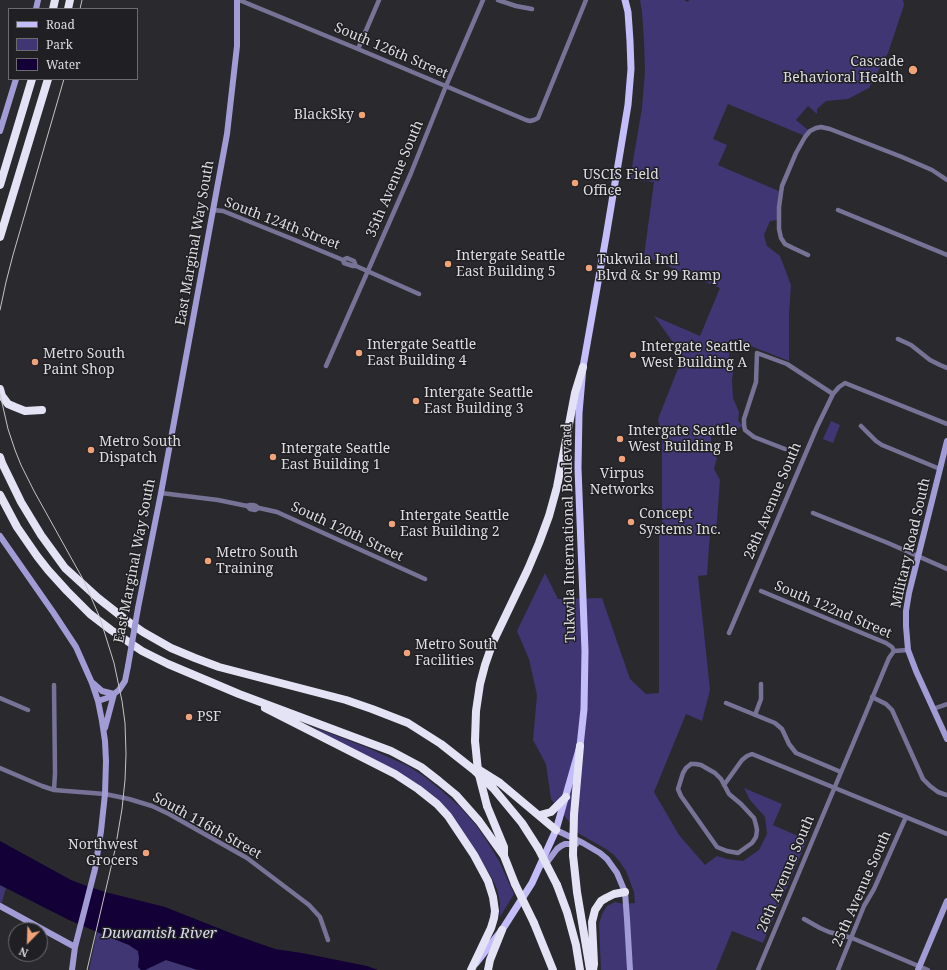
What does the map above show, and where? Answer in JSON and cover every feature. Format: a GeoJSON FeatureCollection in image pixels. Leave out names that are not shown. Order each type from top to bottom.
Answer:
{"type":"FeatureCollection","features":[{"type":"Feature","properties":{"kind":"highway"},"geometry":{"type":"LineString","coordinates":[[0,185],[32,80]]}},
{"type":"Feature","properties":{"kind":"highway"},"geometry":{"type":"LineString","coordinates":[[0,237],[48,80]]}},
{"type":"Feature","properties":{"kind":"highway"},"geometry":{"type":"LineString","coordinates":[[504,856],[504,847],[487,806],[478,771],[475,741],[476,711],[480,684],[493,642],[528,569],[549,516],[557,487],[575,392],[583,367]]}},
{"type":"Feature","properties":{"kind":"highway"},"geometry":{"type":"LineString","coordinates":[[0,389],[2,396],[8,404],[25,411],[42,410]]}},
{"type":"Feature","properties":{"kind":"highway"},"geometry":{"type":"LineString","coordinates":[[0,457],[21,502],[65,568],[98,598],[143,632],[171,648],[219,667],[346,700],[408,723],[500,784],[540,815],[556,830]]}},
{"type":"Feature","properties":{"kind":"highway"},"geometry":{"type":"LineString","coordinates":[[0,494],[17,527],[36,556],[48,570],[90,614],[142,651],[168,664],[239,694],[391,751],[421,767],[440,781],[456,795],[479,821],[504,856],[553,970]]}},
{"type":"Feature","properties":{"kind":"highway"},"geometry":{"type":"LineString","coordinates":[[239,694],[395,774],[425,794],[448,816],[474,855],[488,882],[493,897],[495,912],[491,928],[471,970]]}},
{"type":"Feature","properties":{"kind":"highway"},"geometry":{"type":"LineString","coordinates":[[441,744],[474,770],[493,788],[522,824],[538,848],[557,885],[567,912],[576,945],[580,970]]}},
{"type":"Feature","properties":{"kind":"highway"},"geometry":{"type":"LineString","coordinates":[[580,746],[574,815],[573,855],[577,892],[590,970]]}},
{"type":"Feature","properties":{"kind":"highway"},"geometry":{"type":"LineString","coordinates":[[540,815],[551,812],[566,797]]}},
{"type":"Feature","properties":{"kind":"highway"},"geometry":{"type":"LineString","coordinates":[[593,970],[592,922],[595,910],[601,901],[614,894],[624,892]]}},
{"type":"Feature","properties":{"kind":"highway"},"geometry":{"type":"LineString","coordinates":[[488,970],[490,960],[502,930]]}},
{"type":"Feature","properties":{"kind":"highway"},"geometry":{"type":"LineString","coordinates":[[544,947],[548,970]]}},
{"type":"Feature","properties":{"kind":"main road","name":"Tukwila International Boulevard"},"geometry":{"type":"LineString","coordinates":[[471,970],[502,930],[532,883],[556,830],[580,746],[584,709],[585,651],[578,468],[579,413],[583,367],[628,105],[631,69],[628,12],[625,0]]}},
{"type":"Feature","properties":{"kind":"street","name":"South 126th Street"},"geometry":{"type":"LineString","coordinates":[[238,0],[530,121],[538,118],[586,0]]}},
{"type":"Feature","properties":{"kind":"street","name":"East Marginal Way South"},"geometry":{"type":"LineString","coordinates":[[114,694],[123,684],[128,666],[227,134],[237,46],[238,0]]}},
{"type":"Feature","properties":{"kind":"street"},"geometry":{"type":"LineString","coordinates":[[358,49],[379,0]]}},
{"type":"Feature","properties":{"kind":"street","name":"35th Avenue South"},"geometry":{"type":"LineString","coordinates":[[326,366],[411,173],[483,0]]}},
{"type":"Feature","properties":{"kind":"street"},"geometry":{"type":"LineString","coordinates":[[498,0],[532,9]]}},
{"type":"Feature","properties":{"kind":"street"},"geometry":{"type":"LineString","coordinates":[[0,130],[16,80]]}},
{"type":"Feature","properties":{"kind":"street"},"geometry":{"type":"LineString","coordinates":[[808,255],[786,244],[781,238],[779,229],[779,207],[782,186],[796,153],[810,131],[821,127],[830,129],[932,170],[947,180]]}},
{"type":"Feature","properties":{"kind":"street","name":"South 124th Street"},"geometry":{"type":"LineString","coordinates":[[213,210],[225,212],[295,240],[344,260],[344,263],[356,266],[419,294]]}},
{"type":"Feature","properties":{"kind":"street"},"geometry":{"type":"LineString","coordinates":[[838,210],[947,255]]}},
{"type":"Feature","properties":{"kind":"street"},"geometry":{"type":"LineString","coordinates":[[898,339],[911,345],[930,360],[947,368]]}},
{"type":"Feature","properties":{"kind":"street"},"geometry":{"type":"LineString","coordinates":[[785,449],[750,434],[745,430],[744,419],[756,382],[757,353],[787,364],[833,394]]}},
{"type":"Feature","properties":{"kind":"street","name":"28th Avenue South"},"geometry":{"type":"LineString","coordinates":[[729,633],[804,457],[833,394],[839,387],[845,383],[947,424]]}},
{"type":"Feature","properties":{"kind":"street"},"geometry":{"type":"LineString","coordinates":[[861,426],[876,441],[886,448],[940,469]]}},
{"type":"Feature","properties":{"kind":"street","name":"Military Road South"},"geometry":{"type":"LineString","coordinates":[[947,441],[906,609],[908,650],[947,739]]}},
{"type":"Feature","properties":{"kind":"street","name":"South 120th Street"},"geometry":{"type":"LineString","coordinates":[[161,493],[218,500],[247,506],[253,510],[259,508],[277,512],[425,579]]}},
{"type":"Feature","properties":{"kind":"street"},"geometry":{"type":"LineString","coordinates":[[813,513],[888,543],[947,569]]}},
{"type":"Feature","properties":{"kind":"street"},"geometry":{"type":"LineString","coordinates":[[0,536],[70,635],[92,683],[98,701],[104,731],[106,761],[105,794],[101,831],[95,869],[76,945],[72,970]]}},
{"type":"Feature","properties":{"kind":"street","name":"South 122nd Street"},"geometry":{"type":"LineString","coordinates":[[761,591],[886,643],[892,647],[894,651]]}},
{"type":"Feature","properties":{"kind":"street"},"geometry":{"type":"LineString","coordinates":[[894,651],[908,650]]}},
{"type":"Feature","properties":{"kind":"street","name":"26th Avenue South"},"geometry":{"type":"LineString","coordinates":[[758,970],[872,697],[889,658],[894,651]]}},
{"type":"Feature","properties":{"kind":"street"},"geometry":{"type":"LineString","coordinates":[[92,683],[102,691],[114,694]]}},
{"type":"Feature","properties":{"kind":"street"},"geometry":{"type":"LineString","coordinates":[[755,715],[761,699],[761,684]]}},
{"type":"Feature","properties":{"kind":"street"},"geometry":{"type":"LineString","coordinates":[[54,685],[54,790]]}},
{"type":"Feature","properties":{"kind":"street"},"geometry":{"type":"LineString","coordinates":[[98,701],[114,694]]}},
{"type":"Feature","properties":{"kind":"street"},"geometry":{"type":"LineString","coordinates":[[104,731],[114,694]]}},
{"type":"Feature","properties":{"kind":"street"},"geometry":{"type":"LineString","coordinates":[[872,697],[886,704],[892,710],[922,779],[938,792],[947,795]]}},
{"type":"Feature","properties":{"kind":"street"},"geometry":{"type":"LineString","coordinates":[[0,698],[28,710]]}},
{"type":"Feature","properties":{"kind":"street"},"geometry":{"type":"LineString","coordinates":[[726,703],[775,723],[780,726],[790,746],[796,752],[841,772]]}},
{"type":"Feature","properties":{"kind":"street"},"geometry":{"type":"LineString","coordinates":[[933,709],[947,704]]}},
{"type":"Feature","properties":{"kind":"street"},"geometry":{"type":"LineString","coordinates":[[724,785],[742,760],[752,754],[947,834]]}},
{"type":"Feature","properties":{"kind":"street"},"geometry":{"type":"LineString","coordinates":[[691,764],[701,765],[715,773],[724,785],[729,794],[754,818],[756,825],[756,837],[738,853],[717,847],[681,796],[678,789],[683,773],[691,764]]}},
{"type":"Feature","properties":{"kind":"street","name":"South 116th Street"},"geometry":{"type":"LineString","coordinates":[[0,768],[54,790],[105,794],[129,798],[169,814],[247,858],[311,907],[320,917],[328,940]]}},
{"type":"Feature","properties":{"kind":"street","name":"25th Avenue South"},"geometry":{"type":"LineString","coordinates":[[838,970],[864,906],[874,889],[906,817]]}},
{"type":"Feature","properties":{"kind":"street"},"geometry":{"type":"LineString","coordinates":[[556,830],[583,843],[600,854],[607,859],[617,872],[624,892],[630,970]]}},
{"type":"Feature","properties":{"kind":"street"},"geometry":{"type":"LineString","coordinates":[[532,883],[557,849],[565,844],[583,843]]}},
{"type":"Feature","properties":{"kind":"street"},"geometry":{"type":"LineString","coordinates":[[919,968],[947,901]]}},
{"type":"Feature","properties":{"kind":"street"},"geometry":{"type":"LineString","coordinates":[[0,906],[76,945]]}},
{"type":"Feature","properties":{"kind":"street"},"geometry":{"type":"LineString","coordinates":[[804,919],[829,932],[852,938],[919,968],[928,970]]}},
{"type":"Feature","properties":{"kind":"green space"},"geometry":{"type":"Polygon","coordinates":[[[640,0],[684,0],[688,2],[689,0],[903,0],[904,5],[888,53],[869,88],[848,99],[826,101],[817,109],[817,114],[808,106],[796,120],[809,131],[805,136],[728,104],[713,139],[727,145],[718,165],[781,192],[779,220],[770,221],[764,235],[767,246],[780,256],[791,285],[789,315],[789,361],[733,339],[730,347],[729,358],[734,362],[732,380],[733,398],[739,412],[738,420],[742,426],[727,437],[723,434],[711,432],[712,451],[717,458],[714,469],[720,480],[716,533],[710,533],[707,575],[698,576],[710,690],[702,721],[686,714],[654,792],[679,835],[705,865],[717,856],[743,861],[759,850],[767,834],[765,817],[750,800],[744,788],[782,804],[773,825],[807,840],[763,943],[732,931],[716,970],[601,970],[599,924],[602,914],[607,906],[615,902],[624,904],[635,903],[634,892],[626,871],[614,855],[578,833],[551,799],[546,764],[533,740],[537,695],[529,659],[517,631],[545,573],[558,599],[602,598],[630,679],[646,694],[659,693],[659,536],[662,527],[662,435],[658,419],[683,356],[654,316],[700,336],[720,288],[644,256],[654,182],[630,179],[642,108],[645,71],[640,0]]]}},
{"type":"Feature","properties":{"kind":"green space"},"geometry":{"type":"Polygon","coordinates":[[[831,421],[840,425],[833,443],[823,439],[831,421]]]}},
{"type":"Feature","properties":{"kind":"green space"},"geometry":{"type":"Polygon","coordinates":[[[313,727],[368,748],[408,766],[425,777],[460,807],[476,825],[487,841],[499,861],[514,894],[500,917],[500,903],[497,889],[492,878],[460,827],[445,809],[313,727]]]}},
{"type":"Feature","properties":{"kind":"green space"},"geometry":{"type":"Polygon","coordinates":[[[0,885],[6,888],[0,909],[0,885]]]}},
{"type":"Feature","properties":{"kind":"green space"},"geometry":{"type":"Polygon","coordinates":[[[97,932],[129,945],[138,951],[198,970],[89,970],[97,932]]]}},
{"type":"Feature","properties":{"kind":"water","name":"Duwamish River"},"geometry":{"type":"Polygon","coordinates":[[[0,841],[71,880],[84,885],[105,892],[165,907],[275,949],[367,966],[378,970],[198,970],[166,960],[145,970],[141,970],[138,967],[138,951],[129,945],[69,920],[0,885],[0,841]]]}},
{"type":"Feature","properties":{"kind":"tram line"},"geometry":{"type":"LineString","coordinates":[[80,8],[82,0]]}},
{"type":"Feature","properties":{"kind":"tram line"},"geometry":{"type":"LineString","coordinates":[[0,310],[13,255],[64,80]]}},
{"type":"Feature","properties":{"kind":"tram line"},"geometry":{"type":"LineString","coordinates":[[0,394],[8,429],[21,465],[84,581],[100,618],[114,663],[122,701],[125,723],[126,754],[122,809],[115,850],[87,970]]}},
{"type":"Feature","properties":{"kind":"place","name":"Cascade Behavioral Health"},"geometry":{"type":"Point","coordinates":[913,70]}},
{"type":"Feature","properties":{"kind":"place","name":"BlackSky"},"geometry":{"type":"Point","coordinates":[362,115]}},
{"type":"Feature","properties":{"kind":"place","name":"USCIS Field Office"},"geometry":{"type":"Point","coordinates":[575,183]}},
{"type":"Feature","properties":{"kind":"place","name":"Intergate Seattle East Building 5"},"geometry":{"type":"Point","coordinates":[448,264]}},
{"type":"Feature","properties":{"kind":"place","name":"Tukwila Intl Blvd & Sr 99 Ramp"},"geometry":{"type":"Point","coordinates":[589,268]}},
{"type":"Feature","properties":{"kind":"place","name":"Intergate Seattle East Building 4"},"geometry":{"type":"Point","coordinates":[359,353]}},
{"type":"Feature","properties":{"kind":"place","name":"Intergate Seattle West Building A"},"geometry":{"type":"Point","coordinates":[633,355]}},
{"type":"Feature","properties":{"kind":"place","name":"Metro South Paint Shop"},"geometry":{"type":"Point","coordinates":[35,362]}},
{"type":"Feature","properties":{"kind":"place","name":"Intergate Seattle East Building 3"},"geometry":{"type":"Point","coordinates":[416,401]}},
{"type":"Feature","properties":{"kind":"place","name":"Intergate Seattle West Building B"},"geometry":{"type":"Point","coordinates":[620,439]}},
{"type":"Feature","properties":{"kind":"place","name":"Metro South Dispatch"},"geometry":{"type":"Point","coordinates":[91,450]}},
{"type":"Feature","properties":{"kind":"place","name":"Intergate Seattle East Building 1"},"geometry":{"type":"Point","coordinates":[273,457]}},
{"type":"Feature","properties":{"kind":"place","name":"Virpus Networks"},"geometry":{"type":"Point","coordinates":[622,459]}},
{"type":"Feature","properties":{"kind":"place","name":"Concept Systems Inc."},"geometry":{"type":"Point","coordinates":[631,522]}},
{"type":"Feature","properties":{"kind":"place","name":"Intergate Seattle East Building 2"},"geometry":{"type":"Point","coordinates":[392,524]}},
{"type":"Feature","properties":{"kind":"place","name":"Metro South Training"},"geometry":{"type":"Point","coordinates":[208,561]}},
{"type":"Feature","properties":{"kind":"place","name":"Metro South Facilities"},"geometry":{"type":"Point","coordinates":[407,653]}},
{"type":"Feature","properties":{"kind":"place","name":"PSF"},"geometry":{"type":"Point","coordinates":[189,717]}},
{"type":"Feature","properties":{"kind":"place","name":"Northwest Grocers"},"geometry":{"type":"Point","coordinates":[146,853]}}]}
